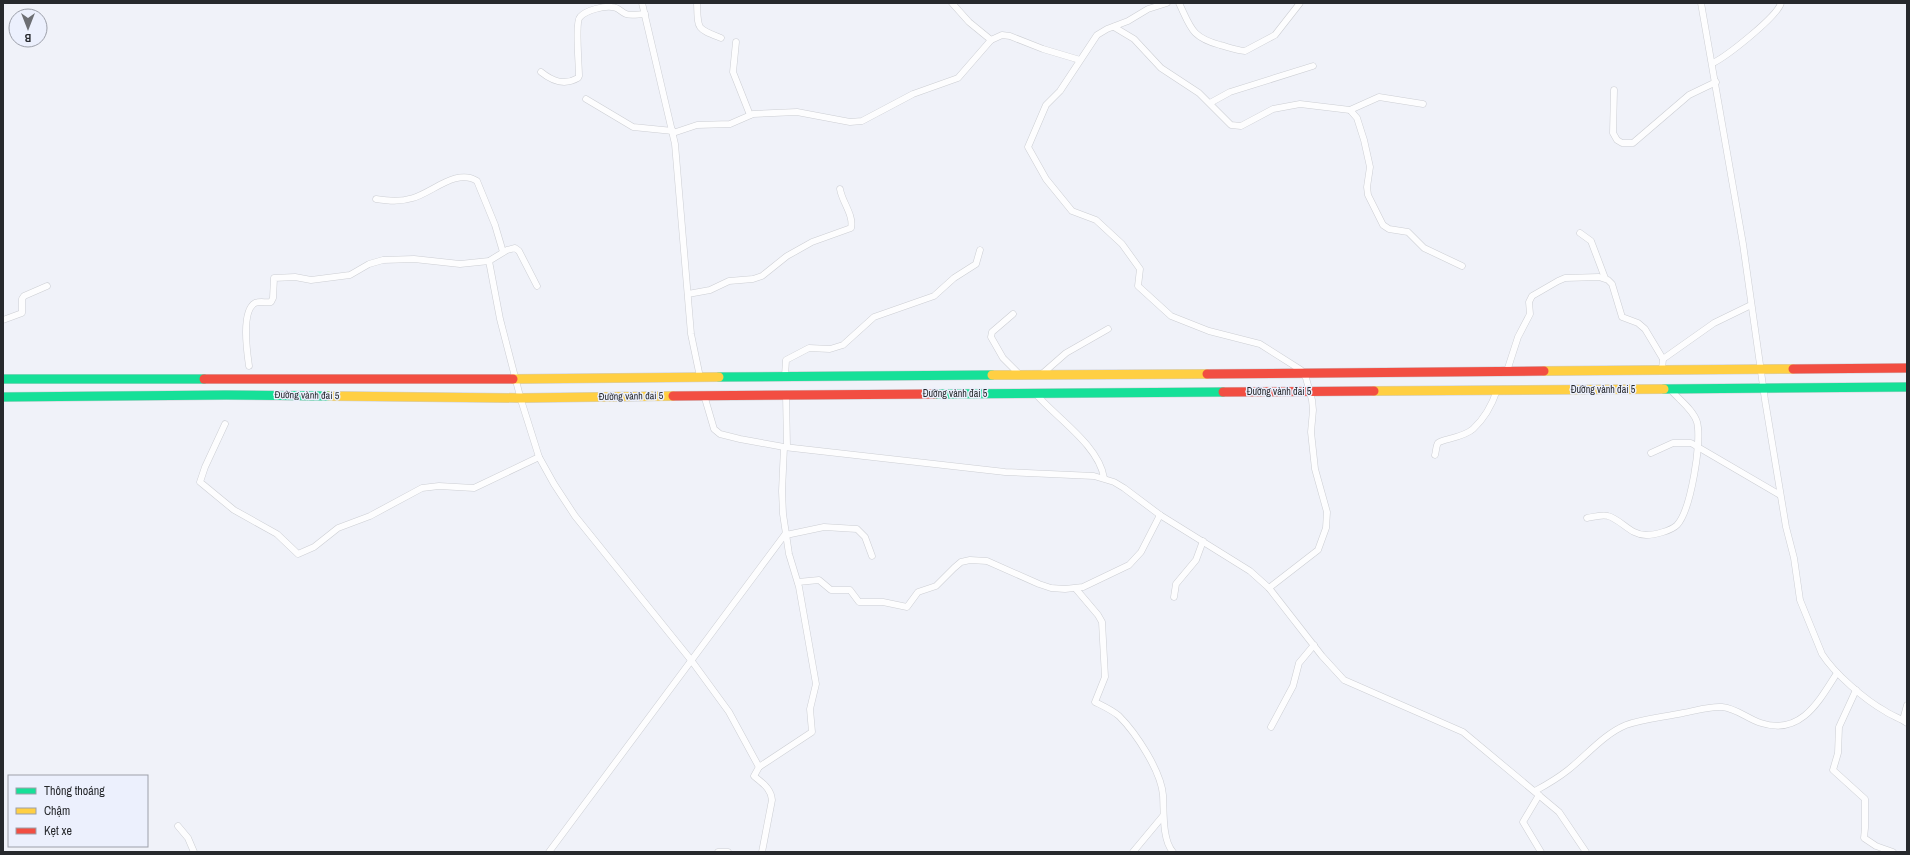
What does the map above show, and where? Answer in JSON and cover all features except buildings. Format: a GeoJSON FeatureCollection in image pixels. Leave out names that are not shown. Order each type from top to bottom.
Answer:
{"type":"FeatureCollection","features":[{"type":"Feature","properties":{"kind":"main road","name":"Đường vành đai 5"},"geometry":{"type":"LineString","coordinates":[[3,379],[516,379],[1907,368]]}},
{"type":"Feature","properties":{"kind":"main road"},"geometry":{"type":"LineString","coordinates":[[226,379],[226,395]]}},
{"type":"Feature","properties":{"kind":"main road","name":"Đường vành đai 5"},"geometry":{"type":"LineString","coordinates":[[3,398],[226,395],[520,398],[786,394],[1907,387]]}},
{"type":"Feature","properties":{"kind":"street"},"geometry":{"type":"LineString","coordinates":[[642,3],[673,132],[688,294],[690,334],[700,377]]}},
{"type":"Feature","properties":{"kind":"street"},"geometry":{"type":"LineString","coordinates":[[697,3],[700,28],[702,31],[721,38]]}},
{"type":"Feature","properties":{"kind":"street"},"geometry":{"type":"LineString","coordinates":[[952,3],[969,22],[991,40]]}},
{"type":"Feature","properties":{"kind":"street"},"geometry":{"type":"LineString","coordinates":[[1167,3],[1148,9],[1128,21],[1101,31],[1097,35],[1060,91],[1046,105],[1028,143],[1029,151],[1037,161],[1046,179],[1072,211],[1096,220],[1122,244],[1140,269],[1138,286],[1172,316],[1209,331],[1260,344],[1302,372],[1306,378],[1313,410],[1311,432],[1315,469],[1327,512],[1326,528],[1318,550],[1269,588]]}},
{"type":"Feature","properties":{"kind":"street"},"geometry":{"type":"LineString","coordinates":[[1179,3],[1192,31],[1198,37],[1206,41],[1245,50],[1275,35],[1300,3]]}},
{"type":"Feature","properties":{"kind":"street"},"geometry":{"type":"LineString","coordinates":[[1701,3],[1713,63],[1743,244],[1760,369],[1780,495],[1802,607],[1822,654],[1837,673],[1880,708],[1905,722],[1907,705]]}},
{"type":"Feature","properties":{"kind":"street"},"geometry":{"type":"LineString","coordinates":[[1713,63],[1775,15],[1781,3]]}},
{"type":"Feature","properties":{"kind":"street"},"geometry":{"type":"LineString","coordinates":[[541,72],[553,81],[560,82],[578,78],[579,49],[577,27],[580,17],[584,14],[601,8],[614,6],[626,14],[645,14]]}},
{"type":"Feature","properties":{"kind":"street"},"geometry":{"type":"LineString","coordinates":[[1114,27],[1134,39],[1161,68],[1194,89],[1231,125],[1235,126],[1241,126],[1272,109],[1300,104],[1350,110],[1379,96],[1423,104]]}},
{"type":"Feature","properties":{"kind":"street"},"geometry":{"type":"LineString","coordinates":[[586,99],[633,127],[673,132],[697,125],[730,124],[750,115],[797,112],[850,122],[862,121],[906,97],[958,78],[991,40],[1002,35],[1010,36],[1042,49],[1080,60]]}},
{"type":"Feature","properties":{"kind":"street"},"geometry":{"type":"LineString","coordinates":[[736,42],[733,72],[750,115]]}},
{"type":"Feature","properties":{"kind":"street"},"geometry":{"type":"LineString","coordinates":[[1210,103],[1230,92],[1313,66]]}},
{"type":"Feature","properties":{"kind":"street"},"geometry":{"type":"LineString","coordinates":[[1614,90],[1613,133],[1616,140],[1628,144],[1633,143],[1689,95],[1716,82]]}},
{"type":"Feature","properties":{"kind":"street"},"geometry":{"type":"LineString","coordinates":[[1350,110],[1358,118],[1370,167],[1367,187],[1368,195],[1383,224],[1389,229],[1408,232],[1424,248],[1462,266]]}},
{"type":"Feature","properties":{"kind":"street"},"geometry":{"type":"LineString","coordinates":[[376,199],[397,201],[411,199],[425,194],[440,184],[455,178],[468,177],[474,179],[477,182],[495,224],[503,252]]}},
{"type":"Feature","properties":{"kind":"street"},"geometry":{"type":"LineString","coordinates":[[688,294],[710,290],[729,281],[753,279],[762,276],[787,256],[812,242],[851,228],[850,214],[844,205],[840,189]]}},
{"type":"Feature","properties":{"kind":"street"},"geometry":{"type":"LineString","coordinates":[[1580,233],[1591,241],[1605,278],[1612,284],[1622,317],[1642,325],[1663,359],[1662,369]]}},
{"type":"Feature","properties":{"kind":"street"},"geometry":{"type":"LineString","coordinates":[[249,366],[245,340],[249,311],[257,302],[271,302],[273,298],[274,278],[296,277],[311,280],[350,275],[369,264],[383,260],[414,259],[460,264],[490,261],[503,252],[516,248],[537,286]]}},
{"type":"Feature","properties":{"kind":"street"},"geometry":{"type":"LineString","coordinates":[[785,376],[786,360],[802,350],[815,348],[836,349],[843,346],[874,317],[934,296],[954,278],[976,264],[980,250]]}},
{"type":"Feature","properties":{"kind":"street"},"geometry":{"type":"LineString","coordinates":[[490,261],[500,319],[520,398],[539,457],[554,484],[575,516],[691,660],[729,712],[759,767]]}},
{"type":"Feature","properties":{"kind":"street"},"geometry":{"type":"LineString","coordinates":[[1507,371],[1516,342],[1530,314],[1529,302],[1532,296],[1561,279],[1605,278]]}},
{"type":"Feature","properties":{"kind":"street"},"geometry":{"type":"LineString","coordinates":[[3,320],[22,313],[22,298],[24,296],[47,286]]}},
{"type":"Feature","properties":{"kind":"street"},"geometry":{"type":"LineString","coordinates":[[1663,359],[1714,323],[1751,306]]}},
{"type":"Feature","properties":{"kind":"street"},"geometry":{"type":"LineString","coordinates":[[1013,314],[992,332],[991,337],[1003,358],[1019,374]]}},
{"type":"Feature","properties":{"kind":"street"},"geometry":{"type":"LineString","coordinates":[[1042,374],[1066,353],[1108,329]]}},
{"type":"Feature","properties":{"kind":"street"},"geometry":{"type":"LineString","coordinates":[[1587,518],[1608,516],[1637,534],[1646,535],[1661,533],[1676,526],[1681,519],[1690,492],[1699,434],[1696,420],[1688,407],[1670,389]]}},
{"type":"Feature","properties":{"kind":"street"},"geometry":{"type":"LineString","coordinates":[[1435,455],[1436,447],[1441,442],[1461,437],[1473,429],[1489,410],[1497,390]]}},
{"type":"Feature","properties":{"kind":"street"},"geometry":{"type":"LineString","coordinates":[[1035,393],[1083,441],[1101,466],[1104,478]]}},
{"type":"Feature","properties":{"kind":"street"},"geometry":{"type":"LineString","coordinates":[[762,852],[772,800],[768,788],[754,776],[759,767],[812,732],[810,709],[816,684],[798,582],[789,554],[782,497],[786,394]]}},
{"type":"Feature","properties":{"kind":"street"},"geometry":{"type":"LineString","coordinates":[[704,395],[714,429],[720,434],[740,439],[785,447],[1005,472],[1084,474],[1104,478],[1124,488],[1160,514],[1245,567],[1269,588],[1336,673],[1344,680],[1456,727],[1537,793],[1565,818],[1586,852]]}},
{"type":"Feature","properties":{"kind":"street"},"geometry":{"type":"LineString","coordinates":[[225,424],[205,467],[200,482],[234,510],[277,534],[298,554],[314,547],[338,528],[370,516],[422,488],[439,486],[474,488],[539,457]]}},
{"type":"Feature","properties":{"kind":"street"},"geometry":{"type":"LineString","coordinates":[[1651,454],[1673,443],[1691,443],[1780,495]]}},
{"type":"Feature","properties":{"kind":"street"},"geometry":{"type":"LineString","coordinates":[[798,582],[820,580],[831,590],[850,590],[858,602],[878,602],[907,607],[918,592],[936,586],[961,562],[978,560],[996,564],[1051,588],[1076,589],[1129,564],[1137,558],[1160,514]]}},
{"type":"Feature","properties":{"kind":"street"},"geometry":{"type":"LineString","coordinates":[[550,852],[786,534],[824,527],[857,529],[865,537],[872,556]]}},
{"type":"Feature","properties":{"kind":"street"},"geometry":{"type":"LineString","coordinates":[[1174,597],[1176,584],[1196,560],[1203,541]]}},
{"type":"Feature","properties":{"kind":"street"},"geometry":{"type":"LineString","coordinates":[[1076,589],[1102,622],[1105,677],[1095,702],[1118,716],[1146,752],[1162,789],[1163,816],[1168,843],[1173,852]]}},
{"type":"Feature","properties":{"kind":"street"},"geometry":{"type":"LineString","coordinates":[[1271,727],[1293,686],[1299,663],[1314,646]]}},
{"type":"Feature","properties":{"kind":"street"},"geometry":{"type":"LineString","coordinates":[[1541,852],[1523,822],[1537,793],[1566,772],[1590,750],[1617,730],[1635,723],[1714,707],[1730,709],[1761,723],[1775,726],[1786,725],[1800,720],[1817,705],[1837,673]]}},
{"type":"Feature","properties":{"kind":"street"},"geometry":{"type":"LineString","coordinates":[[1856,690],[1839,727],[1838,753],[1833,770],[1865,799],[1864,838],[1876,846],[1893,852]]}},
{"type":"Feature","properties":{"kind":"street"},"geometry":{"type":"LineString","coordinates":[[1133,852],[1163,816]]}},
{"type":"Feature","properties":{"kind":"street"},"geometry":{"type":"LineString","coordinates":[[178,826],[188,838],[194,852]]}},
{"type":"Feature","properties":{"kind":"street"},"geometry":{"type":"LineString","coordinates":[[718,852],[728,852]]}},
{"type":"Feature","properties":{"kind":"traffic: fast"},"geometry":{"type":"LineString","coordinates":[[719,377],[992,375]]}},
{"type":"Feature","properties":{"kind":"traffic: fast"},"geometry":{"type":"LineString","coordinates":[[3,379],[204,379]]}},
{"type":"Feature","properties":{"kind":"traffic: fast"},"geometry":{"type":"LineString","coordinates":[[1664,389],[1907,387]]}},
{"type":"Feature","properties":{"kind":"traffic: fast"},"geometry":{"type":"LineString","coordinates":[[935,394],[1223,392]]}},
{"type":"Feature","properties":{"kind":"traffic: fast"},"geometry":{"type":"LineString","coordinates":[[3,397],[226,395],[329,396]]}},
{"type":"Feature","properties":{"kind":"traffic: slow"},"geometry":{"type":"LineString","coordinates":[[1544,371],[1793,369]]}},
{"type":"Feature","properties":{"kind":"traffic: slow"},"geometry":{"type":"LineString","coordinates":[[992,375],[1207,374]]}},
{"type":"Feature","properties":{"kind":"traffic: slow"},"geometry":{"type":"LineString","coordinates":[[513,379],[719,377]]}},
{"type":"Feature","properties":{"kind":"traffic: slow"},"geometry":{"type":"LineString","coordinates":[[1374,391],[1664,389]]}},
{"type":"Feature","properties":{"kind":"traffic: slow"},"geometry":{"type":"LineString","coordinates":[[329,396],[521,398],[673,396]]}},
{"type":"Feature","properties":{"kind":"traffic: jam"},"geometry":{"type":"LineString","coordinates":[[1793,369],[1907,368]]}},
{"type":"Feature","properties":{"kind":"traffic: jam"},"geometry":{"type":"LineString","coordinates":[[1207,374],[1544,371]]}},
{"type":"Feature","properties":{"kind":"traffic: jam"},"geometry":{"type":"LineString","coordinates":[[204,379],[513,379]]}},
{"type":"Feature","properties":{"kind":"traffic: jam"},"geometry":{"type":"LineString","coordinates":[[1223,392],[1374,391]]}},
{"type":"Feature","properties":{"kind":"traffic: jam"},"geometry":{"type":"LineString","coordinates":[[673,396],[935,394]]}}]}
